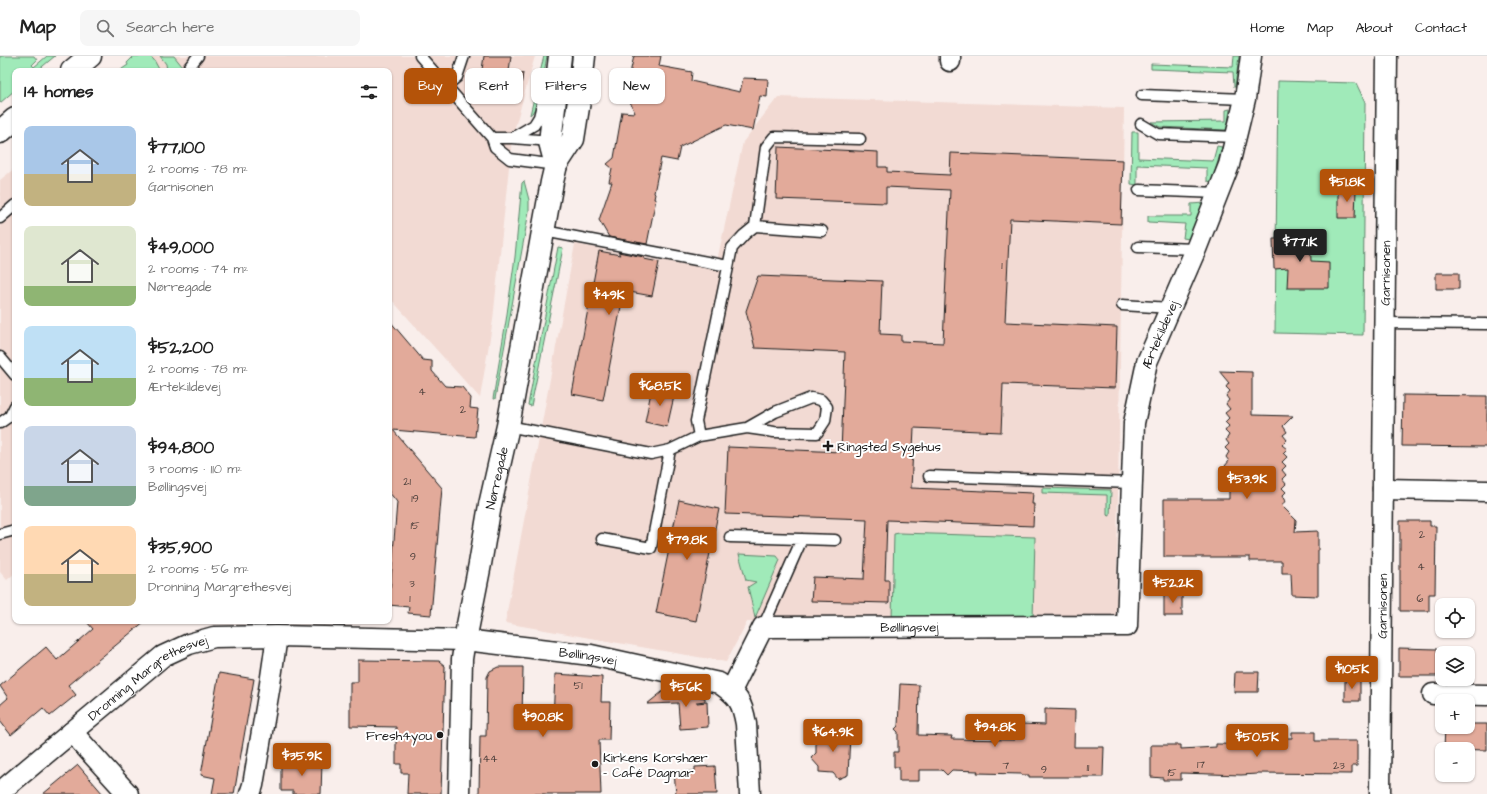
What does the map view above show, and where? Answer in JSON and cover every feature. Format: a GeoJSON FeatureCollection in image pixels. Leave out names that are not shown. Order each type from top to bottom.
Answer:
{"type":"FeatureCollection","features":[{"type":"Feature","properties":{"kind":"street"},"geometry":{"type":"LineString","coordinates":[[76,68],[90,56]]}},
{"type":"Feature","properties":{"kind":"street","name":"Nørregade"},"geometry":{"type":"LineString","coordinates":[[556,165],[550,142],[560,56]]}},
{"type":"Feature","properties":{"kind":"street","name":"Nørregade"},"geometry":{"type":"LineString","coordinates":[[459,794],[462,659],[465,640],[490,505],[508,426],[556,165],[573,139],[584,56]]}},
{"type":"Feature","properties":{"kind":"street","name":"Ærtekildevej"},"geometry":{"type":"LineString","coordinates":[[1127,626],[1134,423],[1147,362],[1219,194],[1229,165],[1245,99],[1251,56]]}},
{"type":"Feature","properties":{"kind":"street","name":"Garnisonen"},"geometry":{"type":"LineString","coordinates":[[1380,794],[1387,56]]}},
{"type":"Feature","properties":{"kind":"street"},"geometry":{"type":"LineString","coordinates":[[0,132],[12,122]]}},
{"type":"Feature","properties":{"kind":"street"},"geometry":{"type":"LineString","coordinates":[[1383,489],[1487,491]]}},
{"type":"Feature","properties":{"kind":"street","name":"Bøllingsvej"},"geometry":{"type":"LineString","coordinates":[[763,627],[1127,626]]}},
{"type":"Feature","properties":{"kind":"street"},"geometry":{"type":"LineString","coordinates":[[731,691],[763,627]]}},
{"type":"Feature","properties":{"kind":"street","name":"Dronning Margrethesvej"},"geometry":{"type":"LineString","coordinates":[[0,792],[163,656],[189,644],[214,636],[465,640]]}},
{"type":"Feature","properties":{"kind":"street"},"geometry":{"type":"LineString","coordinates":[[250,794],[253,785],[269,692],[277,636]]}},
{"type":"Feature","properties":{"kind":"street","name":"Bøllingsvej"},"geometry":{"type":"LineString","coordinates":[[465,640],[591,655],[719,683],[731,691],[739,700],[744,713],[750,794]]}},
{"type":"Feature","properties":{"kind":"street"},"geometry":{"type":"LineString","coordinates":[[1433,694],[1487,695]]}},
{"type":"Feature","properties":{"kind":"street"},"geometry":{"type":"LineString","coordinates":[[72,732],[128,794]]}},
{"type":"Feature","properties":{"kind":"lane"},"geometry":{"type":"LineString","coordinates":[[188,68],[198,56]]}},
{"type":"Feature","properties":{"kind":"lane"},"geometry":{"type":"LineString","coordinates":[[420,56],[430,68]]}},
{"type":"Feature","properties":{"kind":"lane"},"geometry":{"type":"LineString","coordinates":[[512,138],[534,125],[539,117],[552,66],[557,56]]}},
{"type":"Feature","properties":{"kind":"lane"},"geometry":{"type":"LineString","coordinates":[[457,77],[461,57]]}},
{"type":"Feature","properties":{"kind":"lane"},"geometry":{"type":"LineString","coordinates":[[1142,95],[1245,99]]}},
{"type":"Feature","properties":{"kind":"lane"},"geometry":{"type":"LineString","coordinates":[[457,98],[492,138],[495,148],[510,159],[556,165]]}},
{"type":"Feature","properties":{"kind":"lane"},"geometry":{"type":"LineString","coordinates":[[1141,124],[1158,134],[1236,137]]}},
{"type":"Feature","properties":{"kind":"lane"},"geometry":{"type":"LineString","coordinates":[[756,226],[766,147],[774,137],[860,139]]}},
{"type":"Feature","properties":{"kind":"lane"},"geometry":{"type":"LineString","coordinates":[[492,138],[512,138],[550,142],[573,139]]}},
{"type":"Feature","properties":{"kind":"lane"},"geometry":{"type":"LineString","coordinates":[[1140,190],[1219,194]]}},
{"type":"Feature","properties":{"kind":"lane"},"geometry":{"type":"LineString","coordinates":[[0,218],[12,208]]}},
{"type":"Feature","properties":{"kind":"lane"},"geometry":{"type":"LineString","coordinates":[[699,436],[696,421],[732,248],[744,235],[756,226],[822,231]]}},
{"type":"Feature","properties":{"kind":"lane"},"geometry":{"type":"LineString","coordinates":[[544,231],[728,266]]}},
{"type":"Feature","properties":{"kind":"lane"},"geometry":{"type":"LineString","coordinates":[[1138,247],[1196,248]]}},
{"type":"Feature","properties":{"kind":"lane"},"geometry":{"type":"LineString","coordinates":[[1122,305],[1171,308]]}},
{"type":"Feature","properties":{"kind":"lane"},"geometry":{"type":"LineString","coordinates":[[1384,323],[1487,324]]}},
{"type":"Feature","properties":{"kind":"lane"},"geometry":{"type":"LineString","coordinates":[[0,357],[12,371]]}},
{"type":"Feature","properties":{"kind":"lane"},"geometry":{"type":"LineString","coordinates":[[508,426],[652,454],[670,450],[699,436],[747,428],[774,432],[817,433],[825,421],[826,407],[821,400],[811,398],[775,412],[747,428]]}},
{"type":"Feature","properties":{"kind":"lane"},"geometry":{"type":"LineString","coordinates":[[0,423],[10,416],[12,412]]}},
{"type":"Feature","properties":{"kind":"lane"},"geometry":{"type":"LineString","coordinates":[[602,539],[651,548],[670,450]]}},
{"type":"Feature","properties":{"kind":"lane"},"geometry":{"type":"LineString","coordinates":[[929,476],[1132,483]]}},
{"type":"Feature","properties":{"kind":"lane"},"geometry":{"type":"LineString","coordinates":[[0,534],[12,531]]}},
{"type":"Feature","properties":{"kind":"lane"},"geometry":{"type":"LineString","coordinates":[[730,537],[835,540]]}},
{"type":"Feature","properties":{"kind":"lane"},"geometry":{"type":"LineString","coordinates":[[763,627],[802,539]]}},
{"type":"Feature","properties":{"kind":"shaded area"},"geometry":{"type":"Polygon","coordinates":[[[146,56],[535,56],[523,99],[523,68],[465,68],[465,104],[522,104],[512,138],[493,320],[480,398],[392,300],[392,68],[133,68],[146,56]]]}},
{"type":"Feature","properties":{"kind":"shaded area","name":"Ringsted Sygehus"},"geometry":{"type":"Polygon","coordinates":[[[778,97],[1124,108],[1116,622],[747,622],[726,662],[505,623],[575,244],[715,270],[743,142],[778,97]]]}},
{"type":"Feature","properties":{"kind":"shaded area"},"geometry":{"type":"Polygon","coordinates":[[[12,170],[12,576],[7,580],[0,572],[0,180],[12,170]]]}},
{"type":"Feature","properties":{"kind":"green space"},"geometry":{"type":"Polygon","coordinates":[[[0,56],[34,56],[37,60],[32,65],[34,67],[47,56],[55,56],[41,68],[12,68],[12,93],[0,103],[0,56]]]}},
{"type":"Feature","properties":{"kind":"green space"},"geometry":{"type":"Polygon","coordinates":[[[134,56],[150,56],[158,68],[124,68],[128,65],[127,63],[134,56]]]}},
{"type":"Feature","properties":{"kind":"green space"},"geometry":{"type":"Polygon","coordinates":[[[160,56],[174,56],[182,66],[181,68],[167,68],[166,64],[160,56]]]}},
{"type":"Feature","properties":{"kind":"green space"},"geometry":{"type":"Polygon","coordinates":[[[544,56],[547,56],[545,68],[541,68],[544,56]]]}},
{"type":"Feature","properties":{"kind":"green space"},"geometry":{"type":"Polygon","coordinates":[[[1234,56],[1239,56],[1235,87],[1233,72],[1151,69],[1151,64],[1233,67],[1234,56]]]}},
{"type":"Feature","properties":{"kind":"green space"},"geometry":{"type":"Polygon","coordinates":[[[1278,81],[1356,83],[1365,102],[1363,335],[1275,333],[1278,81]]]}},
{"type":"Feature","properties":{"kind":"green space"},"geometry":{"type":"Polygon","coordinates":[[[533,104],[537,104],[533,111],[530,115],[533,104]]]}},
{"type":"Feature","properties":{"kind":"green space"},"geometry":{"type":"Polygon","coordinates":[[[1230,109],[1227,130],[1160,127],[1151,122],[1226,121],[1226,110],[1230,109]]]}},
{"type":"Feature","properties":{"kind":"green space"},"geometry":{"type":"Polygon","coordinates":[[[1132,132],[1138,132],[1138,158],[1213,161],[1217,146],[1222,147],[1212,182],[1207,181],[1207,168],[1137,165],[1137,185],[1131,184],[1132,132]]]}},
{"type":"Feature","properties":{"kind":"green space"},"geometry":{"type":"Polygon","coordinates":[[[524,181],[529,200],[529,211],[495,399],[493,399],[506,321],[515,257],[522,183],[524,181]]]}},
{"type":"Feature","properties":{"kind":"green space"},"geometry":{"type":"Polygon","coordinates":[[[1204,203],[1189,239],[1183,238],[1185,224],[1148,222],[1148,216],[1191,216],[1191,204],[1204,203]]]}},
{"type":"Feature","properties":{"kind":"green space"},"geometry":{"type":"Polygon","coordinates":[[[558,247],[563,248],[531,406],[528,405],[558,247]]]}},
{"type":"Feature","properties":{"kind":"green space"},"geometry":{"type":"Polygon","coordinates":[[[1042,488],[1111,490],[1110,516],[1107,515],[1107,495],[1042,493],[1042,488]]]}},
{"type":"Feature","properties":{"kind":"green space"},"geometry":{"type":"Polygon","coordinates":[[[894,534],[1035,537],[1033,619],[892,618],[894,534]]]}},
{"type":"Feature","properties":{"kind":"green space"},"geometry":{"type":"Polygon","coordinates":[[[739,554],[777,556],[780,560],[755,618],[748,587],[756,582],[746,580],[739,554]]]}},
{"type":"Feature","properties":{"kind":"building"},"geometry":{"type":"Polygon","coordinates":[[[484,56],[511,56],[509,68],[482,68],[484,56]]]}},
{"type":"Feature","properties":{"kind":"building"},"geometry":{"type":"Polygon","coordinates":[[[634,56],[661,56],[659,66],[692,72],[691,81],[740,92],[743,78],[768,79],[767,97],[760,96],[753,130],[726,125],[680,147],[677,161],[661,158],[654,193],[654,199],[656,199],[647,244],[609,237],[599,220],[612,182],[609,182],[612,168],[607,164],[614,158],[622,112],[635,113],[631,104],[665,104],[665,68],[631,68],[634,56]]]}},
{"type":"Feature","properties":{"kind":"building"},"geometry":{"type":"Polygon","coordinates":[[[778,147],[878,152],[878,167],[887,167],[887,172],[950,175],[951,153],[1123,160],[1121,224],[1010,219],[1005,322],[1117,327],[1115,388],[1003,384],[1001,432],[914,428],[911,488],[1033,493],[1033,526],[887,520],[885,580],[889,580],[889,603],[811,601],[813,577],[864,579],[867,519],[725,514],[728,447],[841,452],[845,352],[755,348],[746,311],[758,276],[882,281],[880,334],[901,335],[901,341],[943,343],[950,190],[886,187],[886,203],[776,199],[778,147]]]}},
{"type":"Feature","properties":{"kind":"building"},"geometry":{"type":"Polygon","coordinates":[[[1338,189],[1356,189],[1355,218],[1338,218],[1338,189]]]}},
{"type":"Feature","properties":{"kind":"building"},"geometry":{"type":"Polygon","coordinates":[[[1310,235],[1311,261],[1329,262],[1329,288],[1287,288],[1288,268],[1274,269],[1273,239],[1277,239],[1277,236],[1310,235]]]}},
{"type":"Feature","properties":{"kind":"building"},"geometry":{"type":"Polygon","coordinates":[[[599,251],[620,255],[618,252],[644,257],[644,259],[659,262],[652,296],[624,291],[603,400],[572,394],[599,251]]]}},
{"type":"Feature","properties":{"kind":"building"},"geometry":{"type":"Polygon","coordinates":[[[1436,273],[1459,273],[1459,289],[1436,289],[1436,273]]]}},
{"type":"Feature","properties":{"kind":"building"},"geometry":{"type":"Polygon","coordinates":[[[392,324],[423,360],[432,361],[432,371],[445,386],[462,387],[471,398],[470,408],[478,409],[475,437],[393,430],[442,488],[431,615],[408,613],[409,607],[392,605],[392,566],[397,502],[392,496],[392,324]]]}},
{"type":"Feature","properties":{"kind":"building"},"geometry":{"type":"Polygon","coordinates":[[[1219,371],[1252,372],[1252,415],[1293,416],[1283,426],[1287,432],[1283,435],[1287,440],[1282,445],[1287,449],[1283,453],[1287,457],[1282,462],[1286,466],[1282,470],[1286,475],[1282,479],[1286,484],[1282,488],[1286,492],[1282,496],[1285,501],[1282,506],[1296,520],[1295,532],[1318,531],[1318,596],[1292,595],[1291,573],[1282,573],[1282,561],[1250,561],[1250,557],[1164,557],[1164,499],[1229,499],[1229,470],[1225,466],[1229,461],[1226,457],[1229,452],[1225,448],[1229,444],[1226,440],[1229,435],[1225,431],[1229,426],[1225,422],[1229,418],[1225,413],[1230,409],[1226,404],[1229,400],[1226,396],[1230,391],[1226,387],[1229,383],[1219,371]]]}},
{"type":"Feature","properties":{"kind":"building"},"geometry":{"type":"Polygon","coordinates":[[[652,387],[675,392],[667,427],[645,422],[652,387]]]}},
{"type":"Feature","properties":{"kind":"building"},"geometry":{"type":"Polygon","coordinates":[[[1403,395],[1487,396],[1487,447],[1402,446],[1403,395]]]}},
{"type":"Feature","properties":{"kind":"building"},"geometry":{"type":"Polygon","coordinates":[[[679,500],[719,509],[696,621],[656,613],[679,500]]]}},
{"type":"Feature","properties":{"kind":"building"},"geometry":{"type":"Polygon","coordinates":[[[1400,521],[1430,521],[1430,526],[1436,526],[1435,594],[1429,594],[1429,611],[1400,611],[1400,521]]]}},
{"type":"Feature","properties":{"kind":"building"},"geometry":{"type":"Polygon","coordinates":[[[1164,592],[1182,593],[1182,616],[1164,616],[1164,592]]]}},
{"type":"Feature","properties":{"kind":"building"},"geometry":{"type":"Polygon","coordinates":[[[89,624],[141,624],[68,685],[76,695],[50,716],[43,708],[11,735],[0,721],[0,705],[8,698],[0,686],[46,647],[57,660],[93,629],[89,624]]]}},
{"type":"Feature","properties":{"kind":"building"},"geometry":{"type":"Polygon","coordinates":[[[1399,648],[1435,649],[1435,676],[1399,676],[1399,648]]]}},
{"type":"Feature","properties":{"kind":"building"},"geometry":{"type":"Polygon","coordinates":[[[358,660],[439,661],[445,666],[441,794],[407,794],[408,773],[401,773],[401,764],[396,764],[396,727],[350,726],[350,682],[358,682],[358,660]]]}},
{"type":"Feature","properties":{"kind":"building"},"geometry":{"type":"Polygon","coordinates":[[[498,667],[523,667],[522,720],[553,721],[555,674],[602,677],[601,702],[610,702],[609,740],[599,740],[601,794],[479,794],[480,736],[486,736],[487,677],[490,671],[498,667]]]}},
{"type":"Feature","properties":{"kind":"building"},"geometry":{"type":"Polygon","coordinates":[[[1235,672],[1259,672],[1258,692],[1234,692],[1235,672]]]}},
{"type":"Feature","properties":{"kind":"building"},"geometry":{"type":"Polygon","coordinates":[[[219,673],[254,679],[234,794],[212,794],[215,778],[201,775],[219,673]]]}},
{"type":"Feature","properties":{"kind":"building"},"geometry":{"type":"Polygon","coordinates":[[[1345,680],[1360,680],[1360,701],[1345,701],[1345,680]]]}},
{"type":"Feature","properties":{"kind":"building"},"geometry":{"type":"Polygon","coordinates":[[[900,684],[919,685],[918,735],[952,736],[951,739],[1014,740],[1014,733],[1022,733],[1022,724],[1045,725],[1045,709],[1075,710],[1074,747],[1104,747],[1103,777],[1029,777],[1029,775],[1022,774],[977,773],[978,771],[952,770],[947,775],[942,770],[919,770],[919,781],[899,781],[899,767],[894,767],[894,752],[898,752],[898,732],[895,729],[898,726],[900,684]]]}},
{"type":"Feature","properties":{"kind":"building"},"geometry":{"type":"Polygon","coordinates":[[[667,688],[705,698],[705,701],[697,703],[707,702],[708,727],[680,729],[678,703],[647,704],[667,688]]]}},
{"type":"Feature","properties":{"kind":"building"},"geometry":{"type":"Polygon","coordinates":[[[1475,724],[1487,724],[1487,750],[1475,750],[1475,742],[1444,742],[1445,734],[1475,734],[1475,724]]]}},
{"type":"Feature","properties":{"kind":"building"},"geometry":{"type":"Polygon","coordinates":[[[825,730],[846,731],[846,736],[850,736],[848,775],[838,779],[833,773],[819,772],[819,767],[811,758],[816,753],[816,736],[825,736],[825,730]]]}},
{"type":"Feature","properties":{"kind":"building"},"geometry":{"type":"Polygon","coordinates":[[[1292,732],[1315,732],[1315,741],[1357,741],[1357,766],[1352,766],[1352,774],[1257,773],[1241,775],[1181,773],[1181,780],[1163,780],[1163,778],[1151,777],[1151,745],[1181,745],[1181,749],[1216,747],[1216,744],[1277,745],[1277,738],[1292,738],[1292,732]]]}},
{"type":"Feature","properties":{"kind":"building"},"geometry":{"type":"Polygon","coordinates":[[[281,761],[322,761],[321,794],[293,794],[293,791],[281,791],[281,761]]]}},
{"type":"Feature","properties":{"kind":"building"},"geometry":{"type":"Polygon","coordinates":[[[78,765],[103,794],[43,794],[78,765]]]}},
{"type":"Feature","properties":{"kind":"building"},"geometry":{"type":"Polygon","coordinates":[[[715,766],[717,794],[676,794],[674,772],[695,771],[695,767],[715,766]]]}},
{"type":"Feature","properties":{"kind":"place","name":"Ringsted Sygehus"},"geometry":{"type":"Point","coordinates":[828,446]}},
{"type":"Feature","properties":{"kind":"place","name":"Fresh4you"},"geometry":{"type":"Point","coordinates":[440,735]}},
{"type":"Feature","properties":{"kind":"place","name":"Kirkens Korshær - Café Dagmar"},"geometry":{"type":"Point","coordinates":[595,764]}}]}
